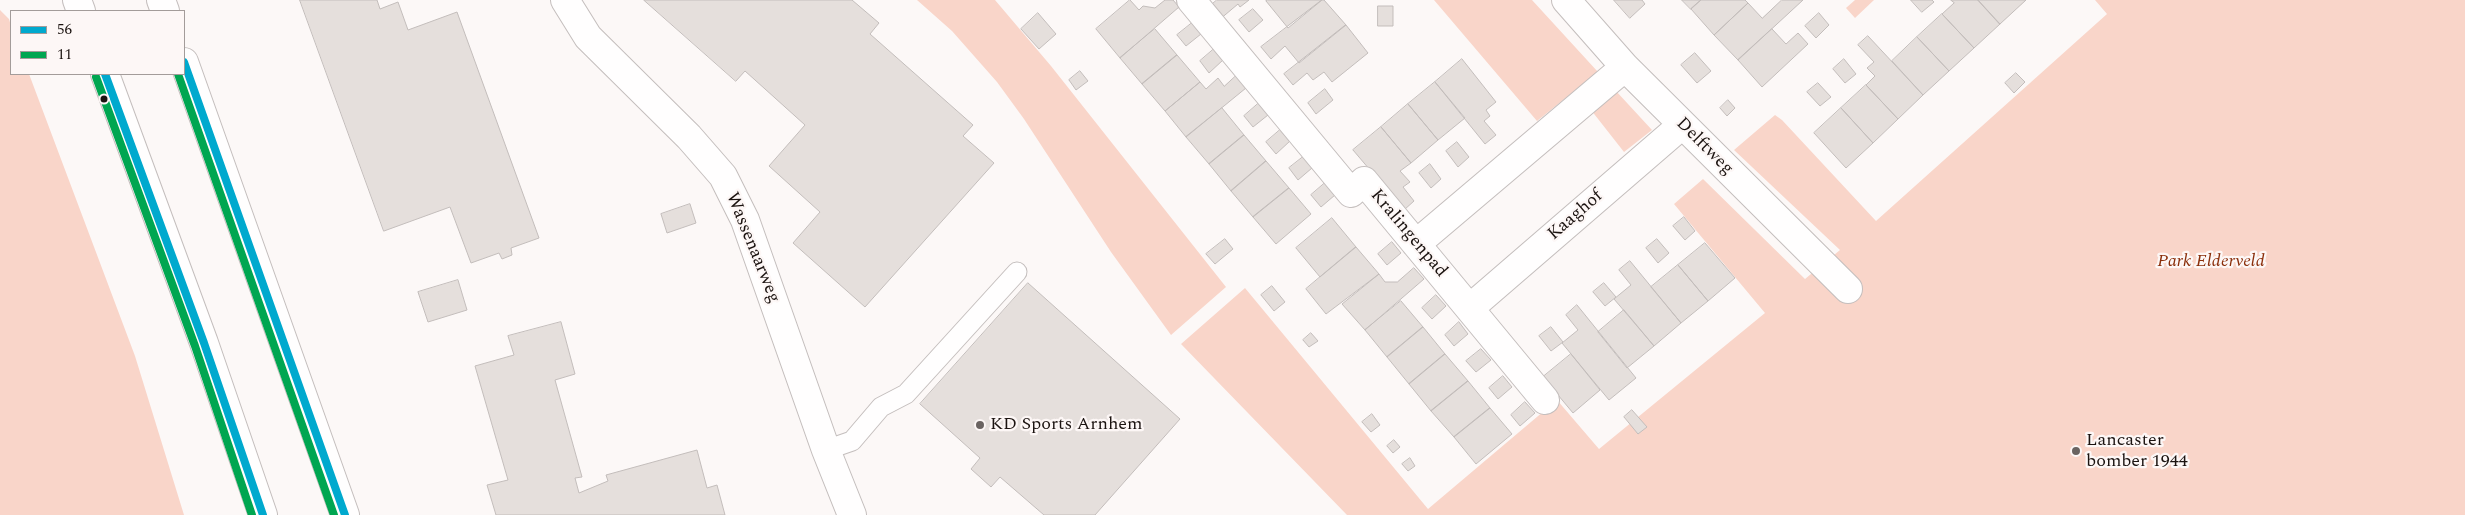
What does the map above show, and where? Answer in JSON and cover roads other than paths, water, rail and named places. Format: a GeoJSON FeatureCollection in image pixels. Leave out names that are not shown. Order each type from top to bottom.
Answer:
{"type":"FeatureCollection","features":[{"type":"Feature","properties":{"kind":"street","name":"Wassenaarweg"},"geometry":{"type":"LineString","coordinates":[[565,0],[588,37],[689,137],[722,176],[745,220],[826,450],[852,515]]}},
{"type":"Feature","properties":{"kind":"street","name":"Kralingenpad"},"geometry":{"type":"LineString","coordinates":[[1191,0],[1351,193],[1364,181],[1545,400]]}},
{"type":"Feature","properties":{"kind":"street","name":"Delftweg"},"geometry":{"type":"LineString","coordinates":[[1566,0],[1626,67],[1682,125],[1848,289]]}},
{"type":"Feature","properties":{"kind":"street"},"geometry":{"type":"LineString","coordinates":[[185,65],[345,515]]}},
{"type":"Feature","properties":{"kind":"street"},"geometry":{"type":"LineString","coordinates":[[1416,244],[1626,67]]}},
{"type":"Feature","properties":{"kind":"street"},"geometry":{"type":"LineString","coordinates":[[106,75],[204,343],[263,515]]}},
{"type":"Feature","properties":{"kind":"street","name":"Kaaghof"},"geometry":{"type":"LineString","coordinates":[[1470,308],[1682,125]]}},
{"type":"Feature","properties":{"kind":"lane"},"geometry":{"type":"LineString","coordinates":[[826,450],[852,441],[881,407],[906,394],[1017,272]]}},
{"type":"Feature","properties":{"kind":"place","name":"KD Sports Arnhem"},"geometry":{"type":"Point","coordinates":[980,425]}},
{"type":"Feature","properties":{"kind":"place","name":"Lancaster bomber 1944"},"geometry":{"type":"Point","coordinates":[2076,451]}},
{"type":"Feature","properties":{"kind":"park label","name":"Park Elderveld"},"geometry":{"type":"Point","coordinates":[2211,262]}}]}
